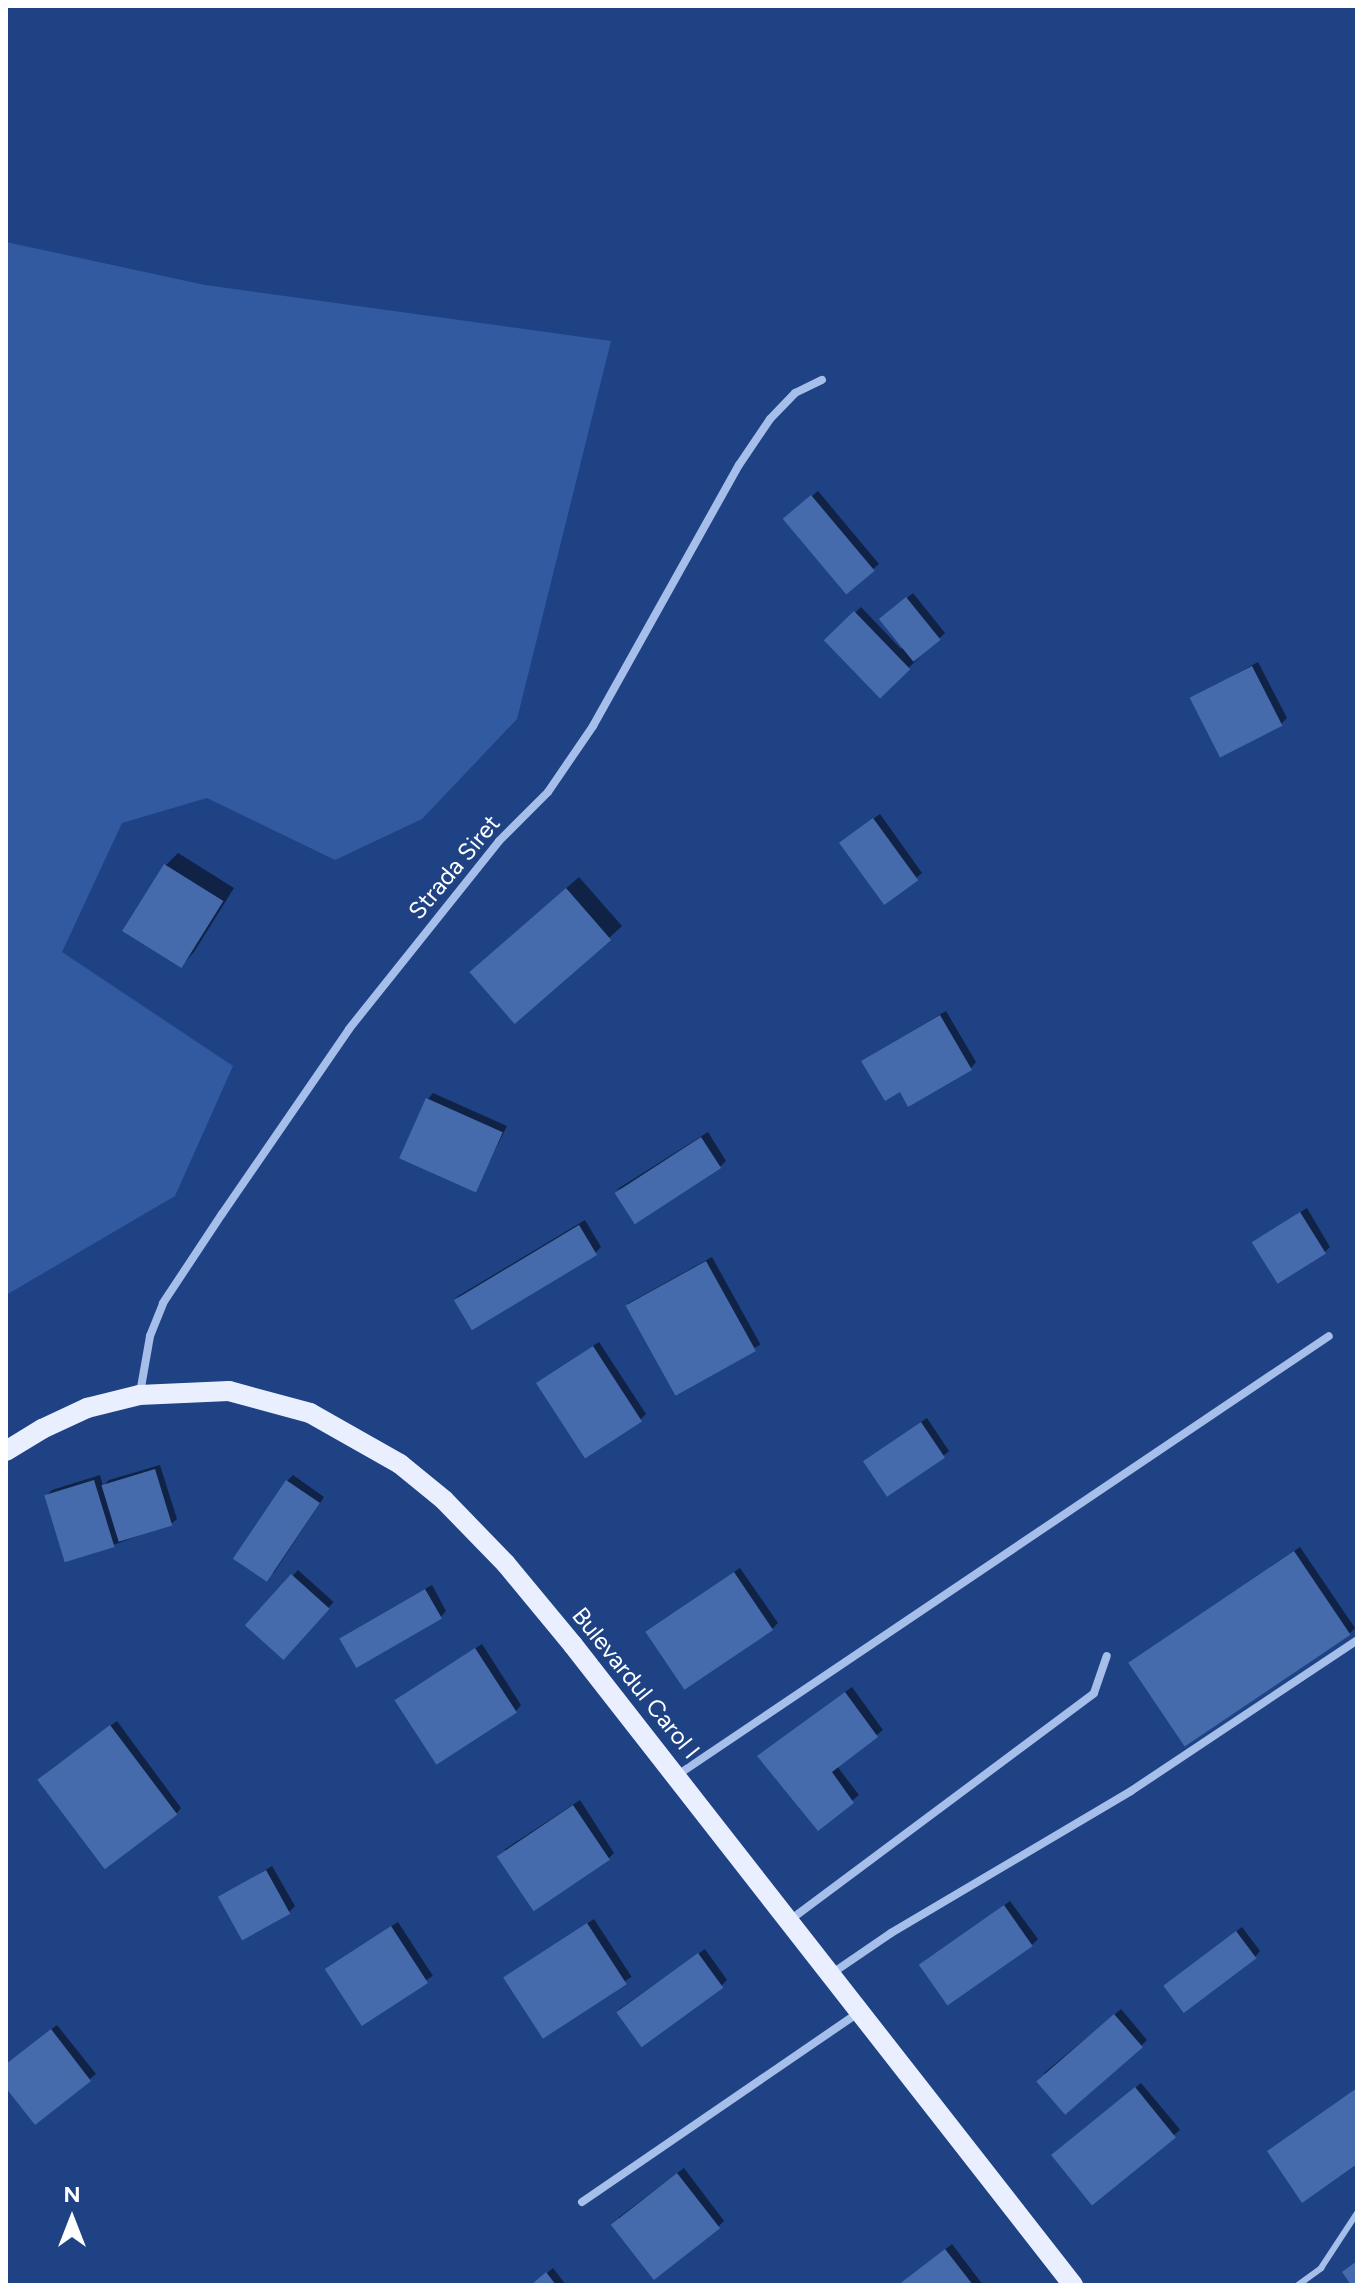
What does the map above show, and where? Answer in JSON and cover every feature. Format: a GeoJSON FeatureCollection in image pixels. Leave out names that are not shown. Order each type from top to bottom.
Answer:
{"type":"FeatureCollection","features":[{"type":"Feature","properties":{"kind":"main road","name":"Bulevardul Carol I"},"geometry":{"type":"LineString","coordinates":[[6,1451],[42,1429],[87,1408],[139,1395],[229,1391],[273,1400],[310,1413],[400,1464],[444,1500],[506,1564],[676,1776],[857,2014],[1073,2285]]}},
{"type":"Feature","properties":{"kind":"street","name":"Strada Siret"},"geometry":{"type":"LineString","coordinates":[[139,1395],[150,1336],[163,1303],[222,1214],[349,1029],[499,841],[548,792],[593,726],[739,465],[770,419],[795,393],[822,380]]}},
{"type":"Feature","properties":{"kind":"street"},"geometry":{"type":"LineString","coordinates":[[676,1776],[1329,1336]]}},
{"type":"Feature","properties":{"kind":"street"},"geometry":{"type":"LineString","coordinates":[[829,1976],[891,1933],[1131,1791],[1357,1640]]}},
{"type":"Feature","properties":{"kind":"street"},"geometry":{"type":"LineString","coordinates":[[787,1922],[1094,1693],[1107,1656]]}},
{"type":"Feature","properties":{"kind":"street"},"geometry":{"type":"LineString","coordinates":[[582,2202],[857,2014]]}},
{"type":"Feature","properties":{"kind":"lane"},"geometry":{"type":"LineString","coordinates":[[1298,2285],[1321,2268],[1357,2213]]}},
{"type":"Feature","properties":{"kind":"shaded area"},"geometry":{"type":"Polygon","coordinates":[[[6,242],[205,285],[611,341],[517,719],[422,819],[335,860],[207,798],[122,823],[62,952],[233,1066],[175,1196],[6,1295],[6,242]]]}},
{"type":"Feature","properties":{"kind":"building"},"geometry":{"type":"Polygon","coordinates":[[[811,495],[875,571],[846,595],[783,519],[811,495]]]}},
{"type":"Feature","properties":{"kind":"building"},"geometry":{"type":"Polygon","coordinates":[[[906,597],[941,640],[913,662],[879,619],[906,597]]]}},
{"type":"Feature","properties":{"kind":"building"},"geometry":{"type":"Polygon","coordinates":[[[854,611],[910,669],[880,698],[824,640],[854,611]]]}},
{"type":"Feature","properties":{"kind":"building"},"geometry":{"type":"Polygon","coordinates":[[[1252,666],[1282,726],[1220,757],[1190,698],[1252,666]]]}},
{"type":"Feature","properties":{"kind":"building"},"geometry":{"type":"Polygon","coordinates":[[[873,818],[918,880],[884,905],[839,843],[873,818]]]}},
{"type":"Feature","properties":{"kind":"building"},"geometry":{"type":"Polygon","coordinates":[[[164,864],[223,901],[181,968],[122,931],[164,864]]]}},
{"type":"Feature","properties":{"kind":"building"},"geometry":{"type":"Polygon","coordinates":[[[566,888],[611,940],[515,1024],[469,972],[566,888]]]}},
{"type":"Feature","properties":{"kind":"building"},"geometry":{"type":"Polygon","coordinates":[[[940,1015],[972,1070],[908,1107],[900,1092],[885,1101],[861,1061],[940,1015]]]}},
{"type":"Feature","properties":{"kind":"building"},"geometry":{"type":"Polygon","coordinates":[[[426,1098],[503,1132],[476,1192],[399,1158],[426,1098]]]}},
{"type":"Feature","properties":{"kind":"building"},"geometry":{"type":"Polygon","coordinates":[[[701,1137],[721,1168],[635,1224],[615,1193],[701,1137]]]}},
{"type":"Feature","properties":{"kind":"building"},"geometry":{"type":"Polygon","coordinates":[[[1300,1212],[1326,1254],[1278,1284],[1252,1242],[1300,1212]]]}},
{"type":"Feature","properties":{"kind":"building"},"geometry":{"type":"Polygon","coordinates":[[[579,1225],[597,1255],[472,1330],[454,1300],[579,1225]]]}},
{"type":"Feature","properties":{"kind":"building"},"geometry":{"type":"Polygon","coordinates":[[[706,1261],[756,1351],[675,1396],[626,1306],[706,1261]]]}},
{"type":"Feature","properties":{"kind":"building"},"geometry":{"type":"Polygon","coordinates":[[[593,1346],[642,1421],[585,1459],[536,1383],[593,1346]]]}},
{"type":"Feature","properties":{"kind":"building"},"geometry":{"type":"Polygon","coordinates":[[[921,1422],[945,1458],[887,1497],[863,1461],[921,1422]]]}},
{"type":"Feature","properties":{"kind":"building"},"geometry":{"type":"Polygon","coordinates":[[[155,1469],[172,1525],[119,1542],[101,1485],[155,1469]]]}},
{"type":"Feature","properties":{"kind":"building"},"geometry":{"type":"Polygon","coordinates":[[[94,1480],[114,1547],[65,1562],[44,1495],[94,1480]]]}},
{"type":"Feature","properties":{"kind":"building"},"geometry":{"type":"Polygon","coordinates":[[[286,1480],[320,1503],[267,1582],[233,1559],[286,1480]]]}},
{"type":"Feature","properties":{"kind":"building"},"geometry":{"type":"Polygon","coordinates":[[[1294,1551],[1350,1635],[1185,1747],[1128,1663],[1294,1551]]]}},
{"type":"Feature","properties":{"kind":"building"},"geometry":{"type":"Polygon","coordinates":[[[734,1572],[773,1630],[684,1690],[645,1632],[734,1572]]]}},
{"type":"Feature","properties":{"kind":"building"},"geometry":{"type":"Polygon","coordinates":[[[291,1574],[330,1609],[283,1660],[245,1625],[291,1574]]]}},
{"type":"Feature","properties":{"kind":"building"},"geometry":{"type":"Polygon","coordinates":[[[425,1589],[442,1618],[356,1668],[339,1638],[425,1589]]]}},
{"type":"Feature","properties":{"kind":"building"},"geometry":{"type":"Polygon","coordinates":[[[475,1648],[517,1713],[436,1765],[394,1700],[475,1648]]]}},
{"type":"Feature","properties":{"kind":"building"},"geometry":{"type":"Polygon","coordinates":[[[845,1692],[878,1737],[832,1772],[854,1803],[818,1831],[757,1756],[845,1692]]]}},
{"type":"Feature","properties":{"kind":"building"},"geometry":{"type":"Polygon","coordinates":[[[110,1725],[177,1814],[105,1869],[37,1780],[110,1725]]]}},
{"type":"Feature","properties":{"kind":"building"},"geometry":{"type":"Polygon","coordinates":[[[573,1805],[610,1860],[534,1911],[497,1856],[573,1805]]]}},
{"type":"Feature","properties":{"kind":"building"},"geometry":{"type":"Polygon","coordinates":[[[266,1870],[290,1914],[242,1940],[218,1897],[266,1870]]]}},
{"type":"Feature","properties":{"kind":"building"},"geometry":{"type":"Polygon","coordinates":[[[1004,1905],[1033,1946],[947,2006],[919,1965],[1004,1905]]]}},
{"type":"Feature","properties":{"kind":"building"},"geometry":{"type":"Polygon","coordinates":[[[587,1923],[627,1984],[543,2039],[503,1977],[587,1923]]]}},
{"type":"Feature","properties":{"kind":"building"},"geometry":{"type":"Polygon","coordinates":[[[391,1926],[428,1983],[362,2026],[325,1969],[391,1926]]]}},
{"type":"Feature","properties":{"kind":"building"},"geometry":{"type":"Polygon","coordinates":[[[1236,1931],[1256,1958],[1184,2013],[1163,1986],[1236,1931]]]}},
{"type":"Feature","properties":{"kind":"building"},"geometry":{"type":"Polygon","coordinates":[[[698,1953],[723,1988],[642,2047],[616,2012],[698,1953]]]}},
{"type":"Feature","properties":{"kind":"building"},"geometry":{"type":"Polygon","coordinates":[[[1114,2014],[1143,2047],[1065,2115],[1036,2082],[1114,2014]]]}},
{"type":"Feature","properties":{"kind":"building"},"geometry":{"type":"Polygon","coordinates":[[[51,2029],[91,2081],[35,2125],[6,2088],[6,2064],[51,2029]]]}},
{"type":"Feature","properties":{"kind":"building"},"geometry":{"type":"Polygon","coordinates":[[[1135,2087],[1176,2138],[1092,2205],[1051,2155],[1135,2087]]]}},
{"type":"Feature","properties":{"kind":"building"},"geometry":{"type":"Polygon","coordinates":[[[1357,2088],[1357,2164],[1302,2203],[1267,2151],[1357,2088]]]}},
{"type":"Feature","properties":{"kind":"building"},"geometry":{"type":"Polygon","coordinates":[[[677,2173],[720,2228],[654,2280],[611,2225],[677,2173]]]}},
{"type":"Feature","properties":{"kind":"building"},"geometry":{"type":"Polygon","coordinates":[[[945,2249],[973,2285],[898,2285],[945,2249]]]}},
{"type":"Feature","properties":{"kind":"building"},"geometry":{"type":"Polygon","coordinates":[[[1357,2261],[1357,2285],[1351,2285],[1342,2272],[1357,2261]]]}},
{"type":"Feature","properties":{"kind":"building"},"geometry":{"type":"Polygon","coordinates":[[[546,2272],[556,2285],[531,2285],[546,2272]]]}}]}
